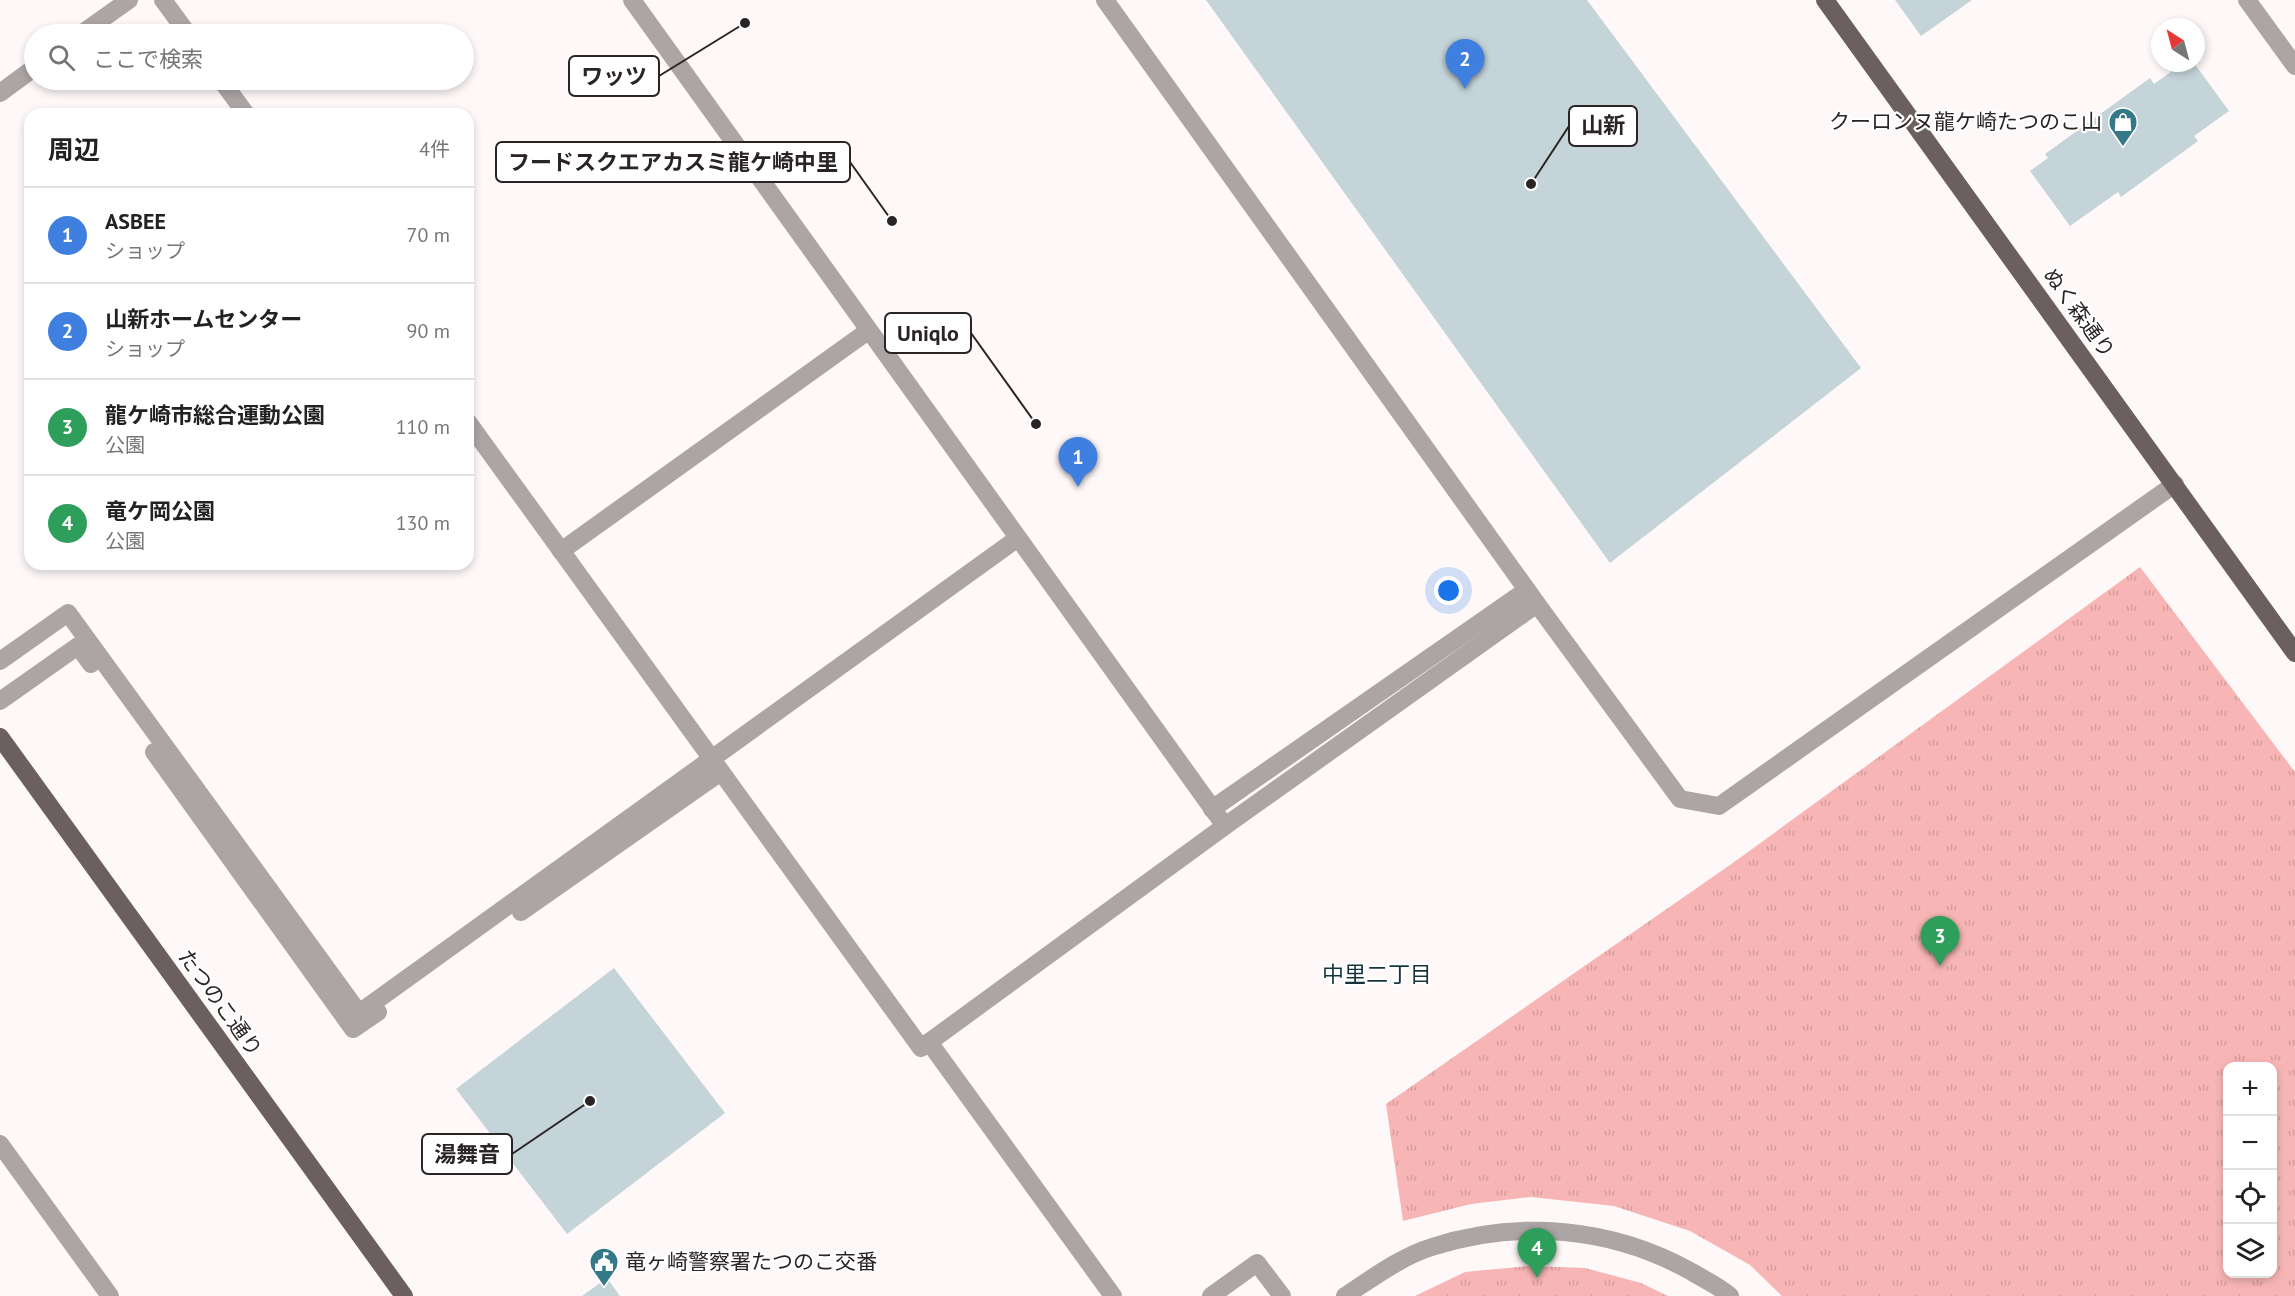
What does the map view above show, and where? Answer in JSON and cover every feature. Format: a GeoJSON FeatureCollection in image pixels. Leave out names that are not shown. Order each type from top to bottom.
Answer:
{"type":"FeatureCollection","features":[{"type":"Feature","properties":{"kind":"main road","name":"ぬく森通り"},"geometry":{"type":"LineString","coordinates":[[1825,0],[2295,653]]}},
{"type":"Feature","properties":{"kind":"main road","name":"たつのこ通り"},"geometry":{"type":"LineString","coordinates":[[0,737],[404,1296]]}},
{"type":"Feature","properties":{"kind":"street"},"geometry":{"type":"LineString","coordinates":[[95,24],[129,0]]}},
{"type":"Feature","properties":{"kind":"street"},"geometry":{"type":"LineString","coordinates":[[163,0],[181,24]]}},
{"type":"Feature","properties":{"kind":"street"},"geometry":{"type":"LineString","coordinates":[[632,0],[1225,826]]}},
{"type":"Feature","properties":{"kind":"street"},"geometry":{"type":"LineString","coordinates":[[1105,0],[1680,800],[1719,806],[2175,484]]}},
{"type":"Feature","properties":{"kind":"street"},"geometry":{"type":"LineString","coordinates":[[2247,0],[2295,66]]}},
{"type":"Feature","properties":{"kind":"street"},"geometry":{"type":"LineString","coordinates":[[0,93],[24,75]]}},
{"type":"Feature","properties":{"kind":"street"},"geometry":{"type":"LineString","coordinates":[[228,90],[241,108]]}},
{"type":"Feature","properties":{"kind":"street"},"geometry":{"type":"LineString","coordinates":[[561,551],[868,331]]}},
{"type":"Feature","properties":{"kind":"street"},"geometry":{"type":"LineString","coordinates":[[474,430],[716,765],[1113,1296]]}},
{"type":"Feature","properties":{"kind":"street"},"geometry":{"type":"LineString","coordinates":[[0,701],[78,646],[353,1029],[716,765],[1018,538]]}},
{"type":"Feature","properties":{"kind":"street"},"geometry":{"type":"LineString","coordinates":[[1212,809],[1532,597]]}},
{"type":"Feature","properties":{"kind":"street"},"geometry":{"type":"LineString","coordinates":[[925,1045],[1225,826],[1532,597]]}},
{"type":"Feature","properties":{"kind":"street"},"geometry":{"type":"LineString","coordinates":[[0,661],[68,613],[359,1013],[716,765]]}},
{"type":"Feature","properties":{"kind":"street"},"geometry":{"type":"LineString","coordinates":[[925,1045],[1100,1296]]}},
{"type":"Feature","properties":{"kind":"street"},"geometry":{"type":"LineString","coordinates":[[0,1144],[110,1296]]}},
{"type":"Feature","properties":{"kind":"street"},"geometry":{"type":"LineString","coordinates":[[1345,1296],[1378,1273],[1429,1248],[1478,1234],[1522,1230],[1599,1236],[1664,1256],[1731,1296]]}},
{"type":"Feature","properties":{"kind":"street"},"geometry":{"type":"LineString","coordinates":[[1211,1296],[1257,1263],[1282,1296]]}},
{"type":"Feature","properties":{"kind":"green space"},"geometry":{"type":"Polygon","coordinates":[[[2140,567],[2295,772],[2295,1296],[1782,1296],[1750,1265],[1690,1231],[1614,1206],[1531,1197],[1471,1204],[1403,1221],[1386,1104],[1730,865],[2140,567]]]}},
{"type":"Feature","properties":{"kind":"green space"},"geometry":{"type":"Polygon","coordinates":[[[1530,1266],[1585,1268],[1641,1283],[1668,1296],[1415,1296],[1465,1272],[1530,1266]]]}},
{"type":"Feature","properties":{"kind":"building"},"geometry":{"type":"Polygon","coordinates":[[[1206,0],[1587,0],[1861,368],[1610,563],[1206,0]]]}},
{"type":"Feature","properties":{"kind":"building"},"geometry":{"type":"Polygon","coordinates":[[[1895,0],[1972,0],[1921,36],[1895,0]]]}},
{"type":"Feature","properties":{"kind":"building"},"geometry":{"type":"Polygon","coordinates":[[[2171,72],[2201,72],[2229,111],[2194,136],[2198,141],[2121,197],[2118,192],[2070,226],[2030,171],[2048,158],[2045,154],[2150,78],[2154,84],[2171,72]]]}},
{"type":"Feature","properties":{"kind":"building"},"geometry":{"type":"Polygon","coordinates":[[[614,968],[725,1113],[567,1234],[456,1089],[614,968]]]}},
{"type":"Feature","properties":{"kind":"building","name":"竜ヶ崎警察署たつのこ交番"},"geometry":{"type":"Polygon","coordinates":[[[607,1278],[620,1296],[582,1296],[607,1278]]]}},
{"type":"Feature","properties":{"kind":"place","name":"ワッツ"},"geometry":{"type":"Point","coordinates":[745,23]}},
{"type":"Feature","properties":{"kind":"place","name":"山新ホームセンター"},"geometry":{"type":"Point","coordinates":[1465,89]}},
{"type":"Feature","properties":{"kind":"place","name":"クーロンヌ龍ケ崎たつのこ山"},"geometry":{"type":"Point","coordinates":[2123,148]}},
{"type":"Feature","properties":{"kind":"place","name":"山新"},"geometry":{"type":"Point","coordinates":[1531,184]}},
{"type":"Feature","properties":{"kind":"place","name":"フードスクエアカスミ龍ケ崎中里"},"geometry":{"type":"Point","coordinates":[892,221]}},
{"type":"Feature","properties":{"kind":"place","name":"Uniqlo"},"geometry":{"type":"Point","coordinates":[1036,424]}},
{"type":"Feature","properties":{"kind":"place","name":"ASBEE"},"geometry":{"type":"Point","coordinates":[1078,487]}},
{"type":"Feature","properties":{"kind":"place","name":"龍ケ崎市総合運動公園"},"geometry":{"type":"Point","coordinates":[1940,966]}},
{"type":"Feature","properties":{"kind":"place","name":"湯舞音"},"geometry":{"type":"Point","coordinates":[590,1101]}},
{"type":"Feature","properties":{"kind":"place","name":"竜ケ岡公園"},"geometry":{"type":"Point","coordinates":[1537,1278]}},
{"type":"Feature","properties":{"kind":"place","name":"竜ヶ崎警察署たつのこ交番"},"geometry":{"type":"Point","coordinates":[604,1288]}},
{"type":"Feature","properties":{"kind":"district","name":"中里二丁目"},"geometry":{"type":"Point","coordinates":[1377,974]}}]}
